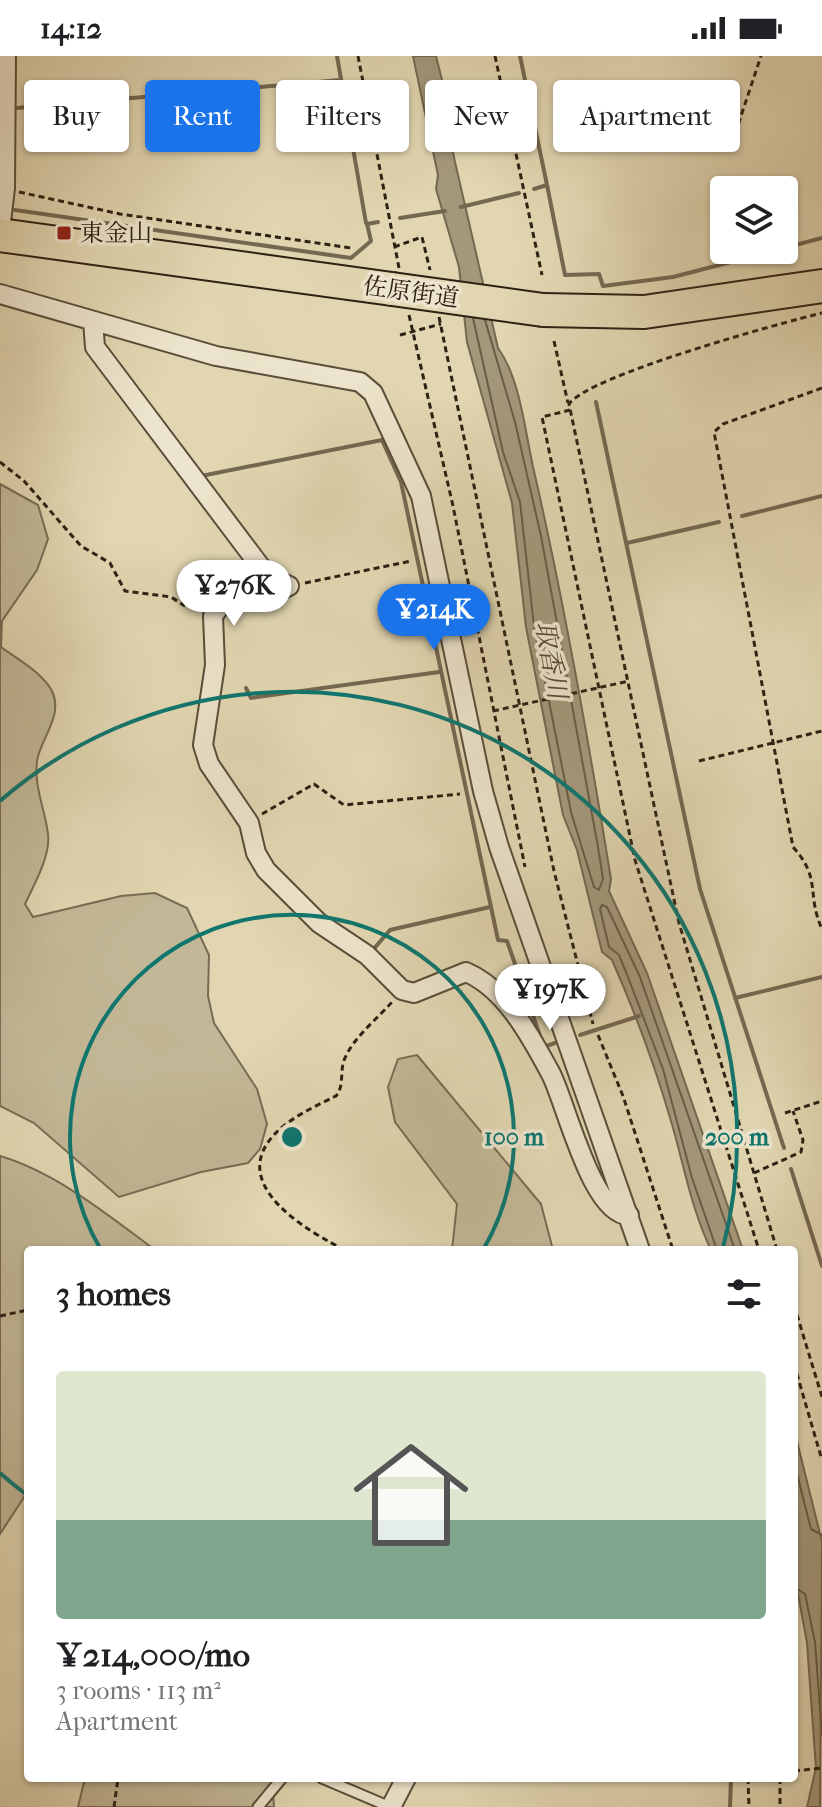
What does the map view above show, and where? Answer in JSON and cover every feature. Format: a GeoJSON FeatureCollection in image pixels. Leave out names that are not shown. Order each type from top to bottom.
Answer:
{"type":"FeatureCollection","features":[{"type":"Feature","properties":{"kind":"highway","name":"佐原街道"},"geometry":{"type":"LineString","coordinates":[[0,232],[400,292],[543,310],[644,312],[822,286]]}},
{"type":"Feature","properties":{"kind":"street"},"geometry":{"type":"LineString","coordinates":[[0,232],[5,188],[6,56]]}},
{"type":"Feature","properties":{"kind":"street"},"geometry":{"type":"LineString","coordinates":[[0,294],[216,356],[360,382],[373,393],[421,496],[483,791],[499,847],[639,1246]]}},
{"type":"Feature","properties":{"kind":"street"},"geometry":{"type":"LineString","coordinates":[[93,321],[95,347],[260,566],[272,578],[289,586]]}},
{"type":"Feature","properties":{"kind":"street"},"geometry":{"type":"LineString","coordinates":[[289,586],[271,595],[221,605],[213,616],[215,665],[203,745],[209,764],[249,823],[256,853],[266,870],[319,923],[367,955],[402,990],[414,993],[466,972],[484,980],[509,1005],[551,1074],[592,1181],[614,1208],[629,1215]]}},
{"type":"Feature","properties":{"kind":"street"},"geometry":{"type":"LineString","coordinates":[[390,1807],[404,1782]]}},
{"type":"Feature","properties":{"kind":"lane"},"geometry":{"type":"LineString","coordinates":[[258,1807],[279,1782]]}},
{"type":"Feature","properties":{"kind":"lane"},"geometry":{"type":"LineString","coordinates":[[331,1782],[390,1807]]}},
{"type":"Feature","properties":{"kind":"path"},"geometry":{"type":"LineString","coordinates":[[358,56],[400,292],[413,332],[453,506],[527,880]]}},
{"type":"Feature","properties":{"kind":"path"},"geometry":{"type":"LineString","coordinates":[[495,56],[542,275]]}},
{"type":"Feature","properties":{"kind":"path"},"geometry":{"type":"LineString","coordinates":[[740,119],[761,56]]}},
{"type":"Feature","properties":{"kind":"path"},"geometry":{"type":"LineString","coordinates":[[5,188],[120,214],[351,248]]}},
{"type":"Feature","properties":{"kind":"path"},"geometry":{"type":"LineString","coordinates":[[394,247],[422,237],[431,273]]}},
{"type":"Feature","properties":{"kind":"path"},"geometry":{"type":"LineString","coordinates":[[438,311],[554,871],[593,1024]]}},
{"type":"Feature","properties":{"kind":"path"},"geometry":{"type":"LineString","coordinates":[[569,404],[575,394],[609,380],[728,338],[822,313]]}},
{"type":"Feature","properties":{"kind":"path"},"geometry":{"type":"LineString","coordinates":[[400,335],[441,324]]}},
{"type":"Feature","properties":{"kind":"path"},"geometry":{"type":"LineString","coordinates":[[554,341],[679,923],[776,1246]]}},
{"type":"Feature","properties":{"kind":"path"},"geometry":{"type":"LineString","coordinates":[[822,388],[723,424],[714,432],[793,847],[812,868],[816,914],[822,929]]}},
{"type":"Feature","properties":{"kind":"path"},"geometry":{"type":"LineString","coordinates":[[570,410],[542,417],[635,860],[758,1246]]}},
{"type":"Feature","properties":{"kind":"path"},"geometry":{"type":"LineString","coordinates":[[0,462],[24,481],[81,546],[110,563],[125,591],[171,597],[185,606]]}},
{"type":"Feature","properties":{"kind":"path"},"geometry":{"type":"LineString","coordinates":[[289,586],[411,561]]}},
{"type":"Feature","properties":{"kind":"path"},"geometry":{"type":"LineString","coordinates":[[492,711],[629,681]]}},
{"type":"Feature","properties":{"kind":"path"},"geometry":{"type":"LineString","coordinates":[[699,761],[822,731]]}},
{"type":"Feature","properties":{"kind":"path"},"geometry":{"type":"LineString","coordinates":[[249,823],[308,785],[320,787],[344,805],[460,794]]}},
{"type":"Feature","properties":{"kind":"path"},"geometry":{"type":"LineString","coordinates":[[337,1246],[312,1233],[282,1208],[263,1184],[261,1156],[268,1142],[283,1127],[336,1096],[341,1089],[343,1062],[348,1051],[402,990]]}},
{"type":"Feature","properties":{"kind":"path"},"geometry":{"type":"LineString","coordinates":[[598,1035],[623,1096],[672,1246]]}},
{"type":"Feature","properties":{"kind":"path"},"geometry":{"type":"LineString","coordinates":[[785,1113],[822,1101]]}},
{"type":"Feature","properties":{"kind":"path"},"geometry":{"type":"LineString","coordinates":[[754,1173],[801,1152],[803,1140],[793,1111]]}},
{"type":"Feature","properties":{"kind":"path"},"geometry":{"type":"LineString","coordinates":[[2,1317],[24,1311]]}},
{"type":"Feature","properties":{"kind":"path"},"geometry":{"type":"LineString","coordinates":[[798,1318],[822,1397]]}},
{"type":"Feature","properties":{"kind":"path"},"geometry":{"type":"LineString","coordinates":[[798,1378],[822,1460]]}},
{"type":"Feature","properties":{"kind":"path"},"geometry":{"type":"LineString","coordinates":[[798,1771],[822,1768]]}},
{"type":"Feature","properties":{"kind":"path"},"geometry":{"type":"LineString","coordinates":[[114,1807],[117,1782]]}},
{"type":"Feature","properties":{"kind":"path"},"geometry":{"type":"LineString","coordinates":[[748,1782],[749,1807]]}},
{"type":"Feature","properties":{"kind":"path"},"geometry":{"type":"LineString","coordinates":[[780,1782],[780,1807]]}},
{"type":"Feature","properties":{"kind":"shaded area"},"geometry":{"type":"Polygon","coordinates":[[[0,484],[38,505],[48,539],[37,570],[2,621],[1,647],[42,678],[55,700],[53,718],[39,753],[36,771],[47,825],[47,851],[25,904],[33,917],[121,896],[155,893],[187,908],[209,955],[208,996],[214,1023],[257,1089],[267,1124],[260,1149],[248,1163],[201,1172],[119,1197],[34,1123],[0,1106],[0,484]]]}},
{"type":"Feature","properties":{"kind":"shaded area"},"geometry":{"type":"Polygon","coordinates":[[[417,1055],[541,1204],[552,1246],[452,1246],[457,1204],[395,1122],[388,1087],[398,1059],[417,1055]]]}},
{"type":"Feature","properties":{"kind":"shaded area"},"geometry":{"type":"Polygon","coordinates":[[[0,1156],[62,1184],[150,1246],[24,1246],[24,1497],[0,1534],[0,1156]]]}},
{"type":"Feature","properties":{"kind":"shaded area"},"geometry":{"type":"Polygon","coordinates":[[[84,1782],[272,1782],[274,1807],[78,1807],[84,1782]]]}},
{"type":"Feature","properties":{"kind":"water"},"geometry":{"type":"Polygon","coordinates":[[[413,56],[436,56],[442,80],[425,80],[425,113],[413,56]]]}},
{"type":"Feature","properties":{"kind":"water","name":"取香川"},"geometry":{"type":"Polygon","coordinates":[[[433,152],[453,152],[498,348],[512,375],[521,407],[576,675],[611,879],[609,891],[647,973],[742,1246],[709,1246],[644,1039],[612,960],[602,952],[577,850],[563,815],[526,627],[512,503],[467,342],[459,267],[436,189],[438,175],[433,152]]]}},
{"type":"Feature","properties":{"kind":"water"},"geometry":{"type":"Polygon","coordinates":[[[798,1445],[822,1542],[820,1807],[807,1807],[816,1768],[807,1643],[798,1594],[798,1445]]]}},
{"type":"Feature","properties":{"kind":"waterway"},"geometry":{"type":"LineString","coordinates":[[337,56],[366,223]]}},
{"type":"Feature","properties":{"kind":"waterway"},"geometry":{"type":"LineString","coordinates":[[520,56],[547,185]]}},
{"type":"Feature","properties":{"kind":"waterway"},"geometry":{"type":"LineString","coordinates":[[17,108],[276,86]]}},
{"type":"Feature","properties":{"kind":"waterway"},"geometry":{"type":"LineString","coordinates":[[534,189],[547,185],[565,275],[599,274],[603,286],[673,277],[723,264]]}},
{"type":"Feature","properties":{"kind":"waterway"},"geometry":{"type":"LineString","coordinates":[[461,207],[519,193]]}},
{"type":"Feature","properties":{"kind":"waterway"},"geometry":{"type":"LineString","coordinates":[[15,210],[351,258],[371,241],[367,224],[378,222]]}},
{"type":"Feature","properties":{"kind":"waterway"},"geometry":{"type":"LineString","coordinates":[[400,218],[445,211]]}},
{"type":"Feature","properties":{"kind":"waterway"},"geometry":{"type":"LineString","coordinates":[[798,244],[822,238]]}},
{"type":"Feature","properties":{"kind":"waterway"},"geometry":{"type":"LineString","coordinates":[[596,402],[700,889],[784,1148]]}},
{"type":"Feature","properties":{"kind":"waterway"},"geometry":{"type":"LineString","coordinates":[[201,476],[382,440],[401,482],[498,940],[507,941],[544,1047],[555,1043]]}},
{"type":"Feature","properties":{"kind":"waterway"},"geometry":{"type":"LineString","coordinates":[[742,516],[822,496]]}},
{"type":"Feature","properties":{"kind":"waterway"},"geometry":{"type":"LineString","coordinates":[[627,543],[719,522]]}},
{"type":"Feature","properties":{"kind":"waterway"},"geometry":{"type":"LineString","coordinates":[[246,688],[251,698],[439,672]]}},
{"type":"Feature","properties":{"kind":"waterway"},"geometry":{"type":"LineString","coordinates":[[372,951],[390,930],[490,907]]}},
{"type":"Feature","properties":{"kind":"waterway"},"geometry":{"type":"LineString","coordinates":[[735,998],[822,977]]}},
{"type":"Feature","properties":{"kind":"waterway"},"geometry":{"type":"LineString","coordinates":[[580,1035],[639,1016]]}},
{"type":"Feature","properties":{"kind":"waterway"},"geometry":{"type":"LineString","coordinates":[[791,1169],[822,1266]]}},
{"type":"Feature","properties":{"kind":"waterway"},"geometry":{"type":"LineString","coordinates":[[730,1807],[731,1782]]}},
{"type":"Feature","properties":{"kind":"place","name":"東金山"},"geometry":{"type":"Point","coordinates":[64,233]}}]}
